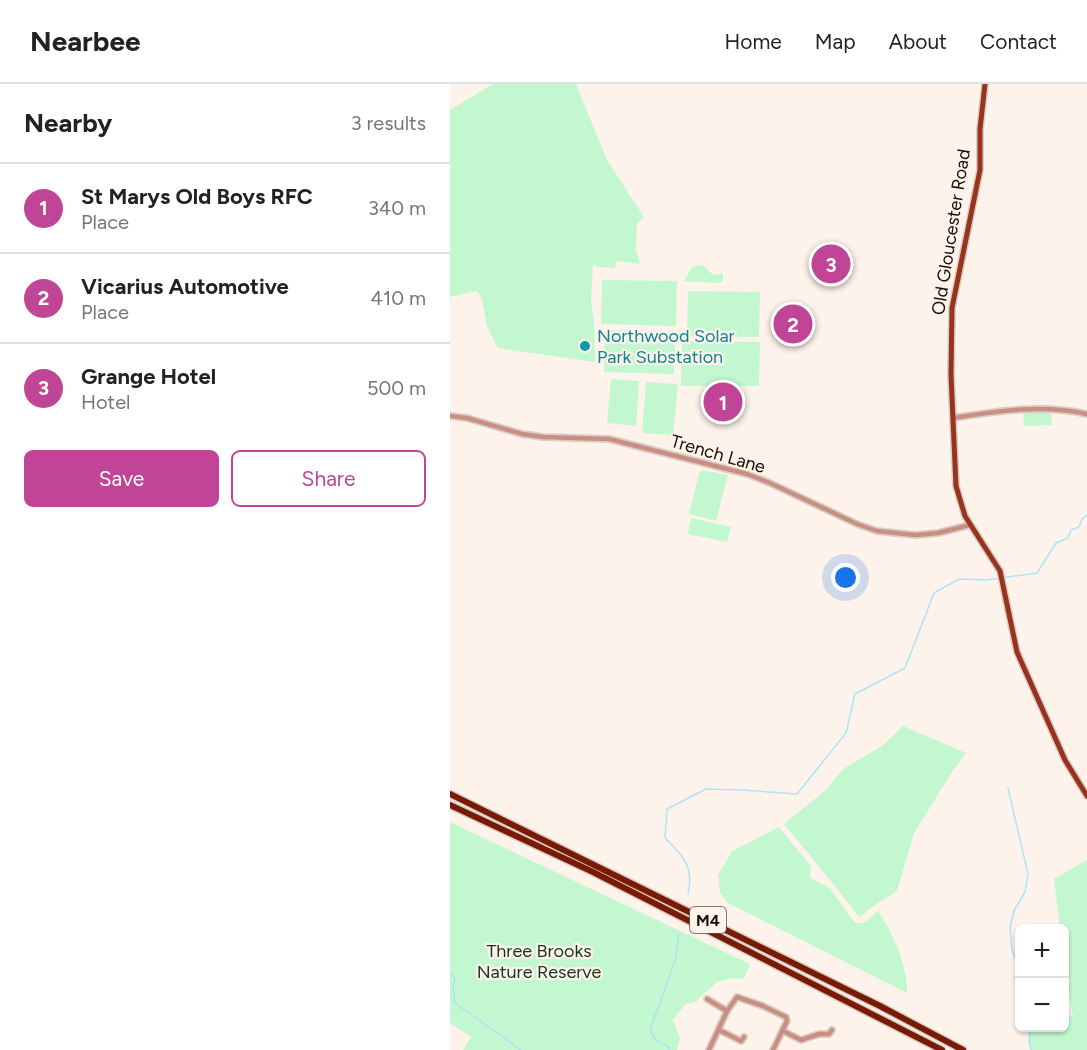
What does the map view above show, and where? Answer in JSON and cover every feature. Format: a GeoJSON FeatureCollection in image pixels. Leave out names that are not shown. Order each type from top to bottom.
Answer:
{"type":"FeatureCollection","features":[{"type":"Feature","properties":{"kind":"highway","name":"M4"},"geometry":{"type":"LineString","coordinates":[[450,794],[870,1001],[963,1050]]}},
{"type":"Feature","properties":{"kind":"highway","name":"M4"},"geometry":{"type":"LineString","coordinates":[[450,805],[593,872],[942,1050]]}},
{"type":"Feature","properties":{"kind":"main road","name":"Old Gloucester Road"},"geometry":{"type":"LineString","coordinates":[[985,84],[980,129],[980,170],[952,308],[951,375],[956,486],[965,516],[1000,571],[1017,652],[1065,760],[1087,796]]}},
{"type":"Feature","properties":{"kind":"street"},"geometry":{"type":"LineString","coordinates":[[953,418],[1044,408],[1065,409],[1087,414]]}},
{"type":"Feature","properties":{"kind":"street","name":"Trench Lane"},"geometry":{"type":"LineString","coordinates":[[450,416],[467,418],[522,434],[609,439],[747,474],[877,531],[915,535],[946,532],[970,525]]}},
{"type":"Feature","properties":{"kind":"street"},"geometry":{"type":"LineString","coordinates":[[709,1050],[727,1011],[737,997],[786,1017],[787,1021],[773,1050]]}},
{"type":"Feature","properties":{"kind":"street"},"geometry":{"type":"LineString","coordinates":[[707,999],[727,1011]]}},
{"type":"Feature","properties":{"kind":"street"},"geometry":{"type":"LineString","coordinates":[[719,1030],[741,1041],[744,1037]]}},
{"type":"Feature","properties":{"kind":"street"},"geometry":{"type":"LineString","coordinates":[[783,1031],[801,1040],[819,1034],[830,1034],[832,1030]]}},
{"type":"Feature","properties":{"kind":"green space"},"geometry":{"type":"Polygon","coordinates":[[[493,84],[576,84],[607,160],[644,217],[637,223],[636,249],[640,264],[616,261],[615,268],[593,265],[591,301],[595,362],[498,348],[487,327],[482,300],[477,291],[450,297],[450,110],[493,84]]]}},
{"type":"Feature","properties":{"kind":"green space"},"geometry":{"type":"Polygon","coordinates":[[[697,265],[704,266],[713,275],[723,273],[723,281],[720,283],[684,281],[691,268],[697,265]]]}},
{"type":"Feature","properties":{"kind":"green space"},"geometry":{"type":"Polygon","coordinates":[[[602,280],[677,281],[676,326],[601,324],[602,280]]]}},
{"type":"Feature","properties":{"kind":"green space"},"geometry":{"type":"Polygon","coordinates":[[[688,291],[760,292],[759,337],[687,336],[688,291]]]}},
{"type":"Feature","properties":{"kind":"green space"},"geometry":{"type":"Polygon","coordinates":[[[605,330],[675,332],[674,374],[604,372],[605,330]]]}},
{"type":"Feature","properties":{"kind":"green space"},"geometry":{"type":"Polygon","coordinates":[[[682,341],[760,342],[759,386],[681,386],[682,341]]]}},
{"type":"Feature","properties":{"kind":"green space"},"geometry":{"type":"Polygon","coordinates":[[[611,379],[639,381],[636,426],[607,423],[611,379]]]}},
{"type":"Feature","properties":{"kind":"green space"},"geometry":{"type":"Polygon","coordinates":[[[646,382],[678,384],[673,435],[642,433],[646,382]]]}},
{"type":"Feature","properties":{"kind":"green space"},"geometry":{"type":"Polygon","coordinates":[[[1051,411],[1052,425],[1024,426],[1023,412],[1051,411]]]}},
{"type":"Feature","properties":{"kind":"green space"},"geometry":{"type":"Polygon","coordinates":[[[702,470],[728,475],[716,521],[689,514],[699,473],[702,470]]]}},
{"type":"Feature","properties":{"kind":"green space"},"geometry":{"type":"Polygon","coordinates":[[[691,518],[731,527],[727,542],[688,534],[691,518]]]}},
{"type":"Feature","properties":{"kind":"green space"},"geometry":{"type":"Polygon","coordinates":[[[903,726],[966,753],[914,833],[897,891],[859,917],[784,824],[826,790],[843,769],[882,746],[903,726]]]}},
{"type":"Feature","properties":{"kind":"green space","name":"Three Brooks Nature Reserve"},"geometry":{"type":"Polygon","coordinates":[[[450,822],[750,964],[744,979],[733,978],[717,982],[695,1002],[685,1004],[673,1020],[680,1038],[677,1050],[463,1050],[471,1037],[450,1023],[450,822]]]}},
{"type":"Feature","properties":{"kind":"green space"},"geometry":{"type":"Polygon","coordinates":[[[779,827],[811,866],[810,878],[830,888],[854,922],[864,922],[878,911],[898,950],[905,972],[907,993],[728,903],[720,893],[718,875],[732,851],[779,827]]]}},
{"type":"Feature","properties":{"kind":"green space"},"geometry":{"type":"Polygon","coordinates":[[[1087,860],[1087,1050],[1031,1050],[1029,1040],[1030,1032],[1069,1032],[1069,1016],[1073,1016],[1069,992],[1069,924],[1060,924],[1054,879],[1087,860]]]}},
{"type":"Feature","properties":{"kind":"waterway"},"geometry":{"type":"LineString","coordinates":[[688,894],[690,876],[686,863],[665,838],[667,809],[706,789],[797,794],[846,733],[855,694],[905,668],[934,593],[959,579],[986,580],[1037,573],[1056,543],[1068,538],[1071,530],[1079,527],[1082,519],[1087,515]]}},
{"type":"Feature","properties":{"kind":"waterway"},"geometry":{"type":"LineString","coordinates":[[1008,788],[1028,874],[1025,892],[1014,911],[1010,927],[1015,958]]}},
{"type":"Feature","properties":{"kind":"waterway"},"geometry":{"type":"LineString","coordinates":[[669,1050],[669,1047],[656,1040],[650,1030],[675,961],[679,934]]}},
{"type":"Feature","properties":{"kind":"waterway"},"geometry":{"type":"LineString","coordinates":[[450,972],[455,979],[453,986],[455,1003],[521,1050]]}},
{"type":"Feature","properties":{"kind":"waterway"},"geometry":{"type":"LineString","coordinates":[[1030,1032],[1031,1050]]}},
{"type":"Feature","properties":{"kind":"place","name":"Grange Hotel"},"geometry":{"type":"Point","coordinates":[831,264]}},
{"type":"Feature","properties":{"kind":"place","name":"Vicarius Automotive"},"geometry":{"type":"Point","coordinates":[793,324]}},
{"type":"Feature","properties":{"kind":"place","name":"Northwood Solar Park Substation"},"geometry":{"type":"Point","coordinates":[585,346]}},
{"type":"Feature","properties":{"kind":"place","name":"St Marys Old Boys RFC"},"geometry":{"type":"Point","coordinates":[723,402]}}]}
